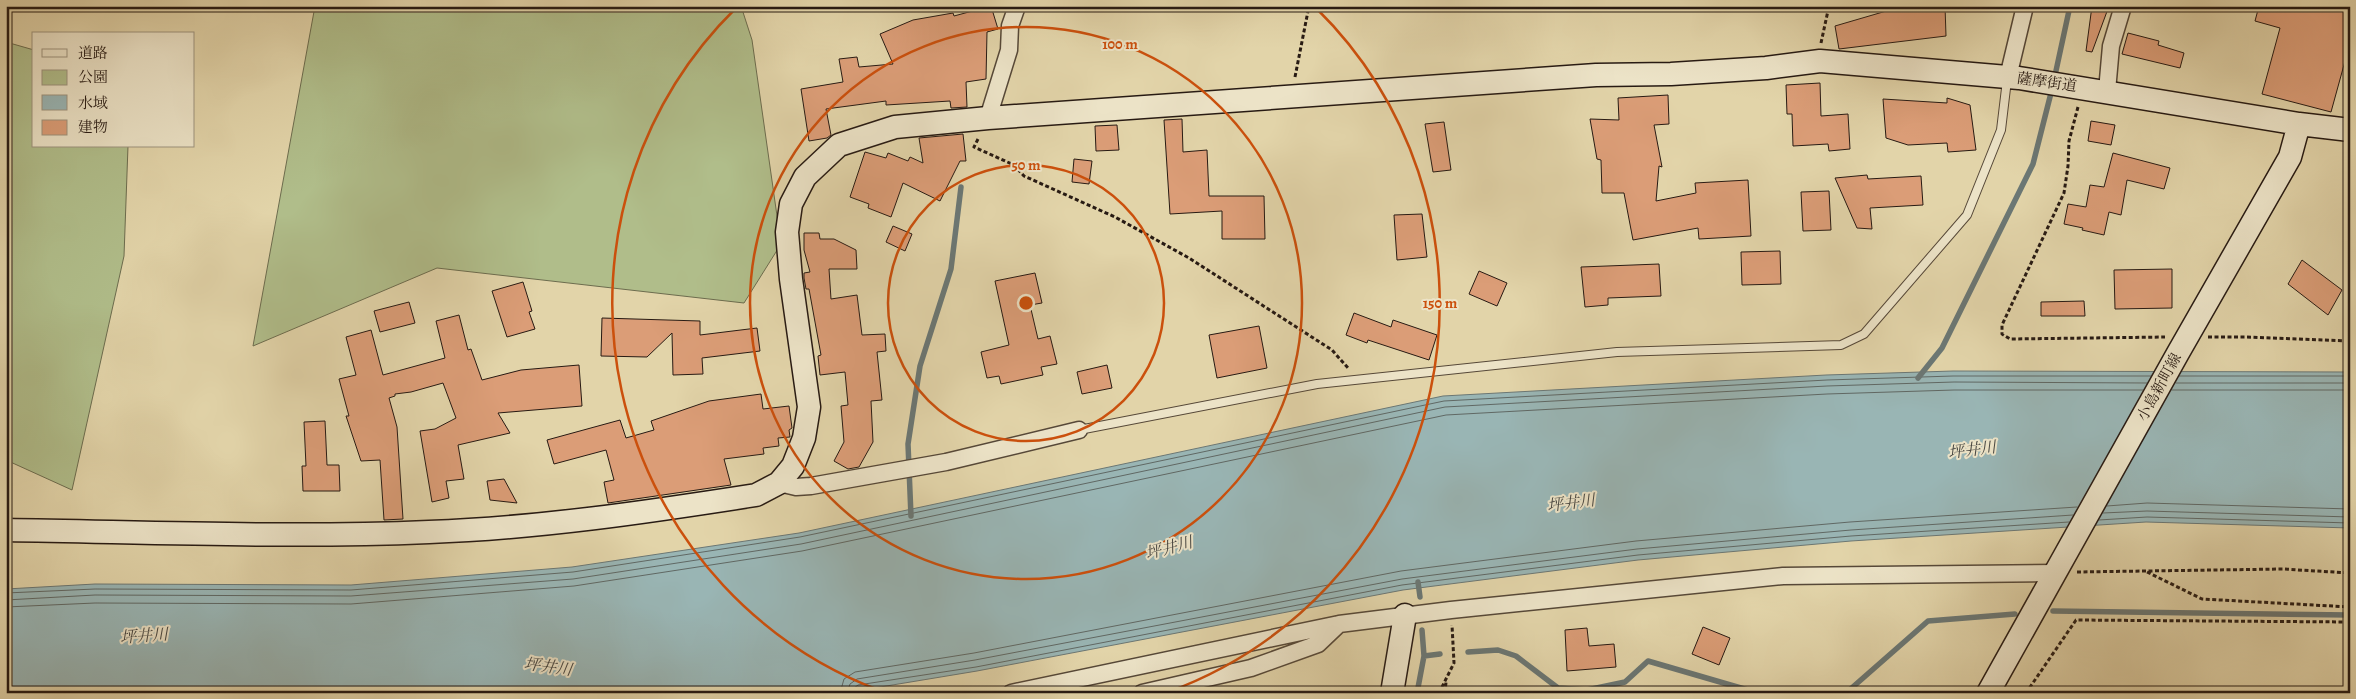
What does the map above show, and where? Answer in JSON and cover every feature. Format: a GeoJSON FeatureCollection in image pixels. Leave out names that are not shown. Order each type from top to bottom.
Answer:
{"type":"FeatureCollection","features":[{"type":"Feature","properties":{"kind":"street"},"geometry":{"type":"LineString","coordinates":[[988,118],[1009,50],[1010,26],[1017,6]]}},
{"type":"Feature","properties":{"kind":"street"},"geometry":{"type":"LineString","coordinates":[[2014,77],[2025,6]]}},
{"type":"Feature","properties":{"kind":"street"},"geometry":{"type":"LineString","coordinates":[[2107,91],[2111,46],[2123,6]]}},
{"type":"Feature","properties":{"kind":"street","name":"薩摩街道"},"geometry":{"type":"LineString","coordinates":[[779,483],[793,466],[804,438],[809,407],[791,279],[787,232],[791,204],[805,177],[839,145],[895,127],[988,118],[1596,75],[1671,74],[1766,68],[1820,61],[2014,77],[2298,124]]}},
{"type":"Feature","properties":{"kind":"street"},"geometry":{"type":"LineString","coordinates":[[2298,124],[2350,130]]}},
{"type":"Feature","properties":{"kind":"street","name":"小島新町線"},"geometry":{"type":"LineString","coordinates":[[1988,693],[2182,345],[2290,157],[2298,124]]}},
{"type":"Feature","properties":{"kind":"street"},"geometry":{"type":"LineString","coordinates":[[6,530],[293,534],[430,532],[559,523],[756,495],[779,483],[796,487],[811,486],[920,468],[1079,430]]}},
{"type":"Feature","properties":{"kind":"street"},"geometry":{"type":"LineString","coordinates":[[1011,693],[1339,624],[1406,615],[1783,576],[2059,568]]}},
{"type":"Feature","properties":{"kind":"street"},"geometry":{"type":"LineString","coordinates":[[1392,693],[1406,615]]}},
{"type":"Feature","properties":{"kind":"street"},"geometry":{"type":"LineString","coordinates":[[1142,693],[1251,668],[1318,644],[1339,624]]}},
{"type":"Feature","properties":{"kind":"lane"},"geometry":{"type":"LineString","coordinates":[[1079,430],[1317,384],[1617,352],[1841,344],[1849,341],[1864,334],[1967,215],[2001,130],[2014,77]]}},
{"type":"Feature","properties":{"kind":"path"},"geometry":{"type":"LineString","coordinates":[[1294,97],[1294,82],[1309,6]]}},
{"type":"Feature","properties":{"kind":"path"},"geometry":{"type":"LineString","coordinates":[[1820,61],[1828,6]]}},
{"type":"Feature","properties":{"kind":"path"},"geometry":{"type":"LineString","coordinates":[[2081,87],[2069,141],[2064,193],[2054,218],[2002,325],[2002,334],[2010,339],[2131,336],[2182,345],[2246,336],[2350,341]]}},
{"type":"Feature","properties":{"kind":"path"},"geometry":{"type":"LineString","coordinates":[[988,118],[974,147],[1014,164],[1024,176],[1115,217],[1189,258],[1332,350],[1358,380]]}},
{"type":"Feature","properties":{"kind":"path"},"geometry":{"type":"LineString","coordinates":[[2059,568],[2146,571],[2283,569],[2350,573]]}},
{"type":"Feature","properties":{"kind":"path"},"geometry":{"type":"LineString","coordinates":[[2146,571],[2202,599],[2350,606]]}},
{"type":"Feature","properties":{"kind":"path"},"geometry":{"type":"LineString","coordinates":[[1439,693],[1454,663],[1451,610]]}},
{"type":"Feature","properties":{"kind":"path"},"geometry":{"type":"LineString","coordinates":[[2026,693],[2076,620],[2350,622]]}},
{"type":"Feature","properties":{"kind":"path"},"geometry":{"type":"LineString","coordinates":[[1445,693],[1446,679]]}},
{"type":"Feature","properties":{"kind":"green space"},"geometry":{"type":"Polygon","coordinates":[[[315,6],[741,6],[752,40],[781,244],[744,303],[437,268],[253,346],[315,6]]]}},
{"type":"Feature","properties":{"kind":"green space"},"geometry":{"type":"Polygon","coordinates":[[[6,42],[32,49],[32,148],[128,148],[124,256],[72,490],[6,460],[6,42]]]}},
{"type":"Feature","properties":{"kind":"water","name":"坪井川"},"geometry":{"type":"Polygon","coordinates":[[[1953,371],[2350,372],[2350,528],[2146,522],[1851,541],[1638,560],[1403,590],[977,671],[844,693],[6,693],[6,589],[95,584],[351,585],[572,567],[799,533],[1443,396],[1826,375],[1953,371]]]}},
{"type":"Feature","properties":{"kind":"building"},"geometry":{"type":"Polygon","coordinates":[[[991,6],[998,29],[987,32],[986,79],[966,82],[967,107],[951,108],[950,101],[886,105],[886,101],[826,109],[831,135],[827,138],[809,141],[801,89],[843,82],[839,59],[857,57],[859,67],[893,64],[880,34],[913,20],[953,13],[954,16],[991,6]]]}},
{"type":"Feature","properties":{"kind":"building"},"geometry":{"type":"Polygon","coordinates":[[[1945,6],[1946,36],[1839,49],[1835,26],[1900,7],[1945,6]]]}},
{"type":"Feature","properties":{"kind":"building"},"geometry":{"type":"Polygon","coordinates":[[[2092,6],[2109,6],[2092,52],[2086,51],[2092,6]]]}},
{"type":"Feature","properties":{"kind":"building"},"geometry":{"type":"Polygon","coordinates":[[[2259,6],[2350,6],[2350,43],[2331,112],[2262,94],[2280,28],[2255,21],[2259,6]]]}},
{"type":"Feature","properties":{"kind":"building"},"geometry":{"type":"Polygon","coordinates":[[[2128,33],[2159,41],[2158,45],[2184,53],[2180,68],[2122,54],[2128,33]]]}},
{"type":"Feature","properties":{"kind":"building"},"geometry":{"type":"Polygon","coordinates":[[[1820,83],[1821,116],[1848,114],[1850,149],[1829,151],[1828,144],[1793,146],[1792,114],[1787,114],[1786,85],[1820,83]]]}},
{"type":"Feature","properties":{"kind":"building"},"geometry":{"type":"Polygon","coordinates":[[[1668,95],[1669,124],[1654,125],[1662,167],[1659,166],[1656,201],[1696,193],[1695,183],[1748,180],[1751,236],[1699,239],[1698,228],[1633,240],[1624,193],[1602,193],[1601,160],[1597,159],[1590,119],[1619,120],[1618,98],[1668,95]]]}},
{"type":"Feature","properties":{"kind":"building"},"geometry":{"type":"Polygon","coordinates":[[[1947,98],[1970,105],[1976,150],[1948,152],[1947,143],[1908,145],[1886,138],[1883,99],[1947,103],[1947,98]]]}},
{"type":"Feature","properties":{"kind":"building"},"geometry":{"type":"Polygon","coordinates":[[[1182,119],[1183,152],[1207,150],[1209,196],[1264,196],[1265,239],[1222,239],[1222,211],[1170,214],[1164,120],[1182,119]]]}},
{"type":"Feature","properties":{"kind":"building"},"geometry":{"type":"Polygon","coordinates":[[[2091,121],[2115,125],[2111,145],[2088,141],[2091,121]]]}},
{"type":"Feature","properties":{"kind":"building"},"geometry":{"type":"Polygon","coordinates":[[[1444,122],[1451,170],[1433,172],[1425,124],[1444,122]]]}},
{"type":"Feature","properties":{"kind":"building"},"geometry":{"type":"Polygon","coordinates":[[[1117,125],[1119,150],[1096,151],[1095,126],[1117,125]]]}},
{"type":"Feature","properties":{"kind":"building"},"geometry":{"type":"Polygon","coordinates":[[[963,134],[966,161],[960,161],[940,201],[903,183],[891,217],[868,208],[869,204],[850,197],[865,152],[886,158],[888,153],[908,161],[910,157],[923,163],[919,138],[963,134]]]}},
{"type":"Feature","properties":{"kind":"building"},"geometry":{"type":"Polygon","coordinates":[[[2113,153],[2170,168],[2164,189],[2127,180],[2121,215],[2109,212],[2104,235],[2064,224],[2068,204],[2086,207],[2090,185],[2104,187],[2113,153]]]}},
{"type":"Feature","properties":{"kind":"building"},"geometry":{"type":"Polygon","coordinates":[[[1074,159],[1092,161],[1089,184],[1072,182],[1074,159]]]}},
{"type":"Feature","properties":{"kind":"building"},"geometry":{"type":"Polygon","coordinates":[[[1867,175],[1868,179],[1921,176],[1923,205],[1870,208],[1872,229],[1857,228],[1835,178],[1867,175]]]}},
{"type":"Feature","properties":{"kind":"building"},"geometry":{"type":"Polygon","coordinates":[[[1829,191],[1831,230],[1803,231],[1801,192],[1829,191]]]}},
{"type":"Feature","properties":{"kind":"building"},"geometry":{"type":"Polygon","coordinates":[[[1422,214],[1427,257],[1397,260],[1394,215],[1422,214]]]}},
{"type":"Feature","properties":{"kind":"building"},"geometry":{"type":"Polygon","coordinates":[[[893,226],[912,234],[905,251],[886,242],[893,226]]]}},
{"type":"Feature","properties":{"kind":"building"},"geometry":{"type":"Polygon","coordinates":[[[804,233],[819,233],[820,239],[834,239],[856,250],[857,269],[829,269],[831,299],[857,295],[862,335],[885,334],[886,351],[877,352],[882,400],[871,401],[873,442],[859,467],[848,469],[834,461],[844,442],[841,406],[848,405],[845,372],[820,375],[818,356],[821,355],[809,289],[806,289],[804,278],[804,273],[810,272],[804,250],[804,233]]]}},
{"type":"Feature","properties":{"kind":"building"},"geometry":{"type":"Polygon","coordinates":[[[1780,251],[1781,284],[1742,285],[1741,252],[1780,251]]]}},
{"type":"Feature","properties":{"kind":"building"},"geometry":{"type":"Polygon","coordinates":[[[2302,260],[2342,290],[2328,315],[2288,284],[2302,260]]]}},
{"type":"Feature","properties":{"kind":"building"},"geometry":{"type":"Polygon","coordinates":[[[1659,264],[1661,296],[1608,298],[1608,305],[1585,307],[1581,267],[1659,264]]]}},
{"type":"Feature","properties":{"kind":"building"},"geometry":{"type":"Polygon","coordinates":[[[2172,269],[2172,308],[2115,309],[2114,270],[2172,269]]]}},
{"type":"Feature","properties":{"kind":"building"},"geometry":{"type":"Polygon","coordinates":[[[1479,271],[1507,283],[1497,306],[1469,294],[1479,271]]]}},
{"type":"Feature","properties":{"kind":"building"},"geometry":{"type":"Polygon","coordinates":[[[1035,273],[1042,303],[1030,305],[1038,339],[1050,336],[1057,364],[1041,367],[1043,375],[1001,384],[999,376],[987,378],[981,352],[1009,345],[995,281],[1035,273]]]}},
{"type":"Feature","properties":{"kind":"building"},"geometry":{"type":"Polygon","coordinates":[[[523,282],[532,311],[529,312],[535,329],[507,337],[492,291],[523,282]]]}},
{"type":"Feature","properties":{"kind":"building"},"geometry":{"type":"Polygon","coordinates":[[[2084,301],[2085,316],[2041,316],[2041,302],[2084,301]]]}},
{"type":"Feature","properties":{"kind":"building"},"geometry":{"type":"Polygon","coordinates":[[[409,302],[415,323],[380,332],[374,311],[409,302]]]}},
{"type":"Feature","properties":{"kind":"building"},"geometry":{"type":"Polygon","coordinates":[[[1354,313],[1391,327],[1393,320],[1437,335],[1429,360],[1368,340],[1367,343],[1346,335],[1354,313]]]}},
{"type":"Feature","properties":{"kind":"building"},"geometry":{"type":"Polygon","coordinates":[[[459,315],[468,350],[471,349],[482,380],[521,370],[579,365],[582,406],[498,413],[510,433],[458,445],[464,479],[446,481],[449,498],[432,502],[420,431],[435,429],[456,418],[443,383],[411,392],[395,394],[395,396],[389,398],[397,427],[403,519],[384,520],[380,460],[361,461],[346,416],[349,416],[339,379],[356,375],[346,337],[371,330],[383,375],[445,358],[436,321],[459,315]]]}},
{"type":"Feature","properties":{"kind":"building"},"geometry":{"type":"Polygon","coordinates":[[[602,318],[700,321],[700,335],[757,328],[760,351],[702,358],[703,374],[673,375],[672,333],[647,357],[601,356],[602,318]]]}},
{"type":"Feature","properties":{"kind":"building"},"geometry":{"type":"Polygon","coordinates":[[[1259,326],[1267,368],[1217,378],[1209,335],[1259,326]]]}},
{"type":"Feature","properties":{"kind":"building"},"geometry":{"type":"Polygon","coordinates":[[[1107,365],[1112,388],[1082,394],[1077,372],[1107,365]]]}},
{"type":"Feature","properties":{"kind":"building"},"geometry":{"type":"Polygon","coordinates":[[[761,394],[763,409],[789,406],[792,428],[789,430],[790,437],[778,438],[779,446],[763,448],[764,454],[724,459],[731,485],[608,503],[604,482],[614,480],[606,450],[554,464],[547,440],[620,420],[626,438],[654,430],[651,421],[709,401],[761,394]]]}},
{"type":"Feature","properties":{"kind":"building"},"geometry":{"type":"Polygon","coordinates":[[[325,421],[327,465],[339,465],[340,491],[303,491],[302,466],[306,466],[304,422],[325,421]]]}},
{"type":"Feature","properties":{"kind":"building"},"geometry":{"type":"Polygon","coordinates":[[[504,479],[517,503],[490,500],[487,481],[504,479]]]}},
{"type":"Feature","properties":{"kind":"building"},"geometry":{"type":"Polygon","coordinates":[[[1703,627],[1730,638],[1719,665],[1692,654],[1703,627]]]}},
{"type":"Feature","properties":{"kind":"building"},"geometry":{"type":"Polygon","coordinates":[[[1587,628],[1589,646],[1614,644],[1616,667],[1567,671],[1565,630],[1587,628]]]}},
{"type":"Feature","properties":{"kind":"waterway"},"geometry":{"type":"LineString","coordinates":[[2054,80],[2070,6]]}},
{"type":"Feature","properties":{"kind":"waterway"},"geometry":{"type":"LineString","coordinates":[[1918,378],[1942,348],[2033,164],[2052,89]]}},
{"type":"Feature","properties":{"kind":"waterway"},"geometry":{"type":"LineString","coordinates":[[911,516],[908,444],[920,366],[951,269],[961,187]]}},
{"type":"Feature","properties":{"kind":"waterway"},"geometry":{"type":"LineString","coordinates":[[1418,582],[1420,597]]}},
{"type":"Feature","properties":{"kind":"waterway"},"geometry":{"type":"LineString","coordinates":[[2053,611],[2350,615]]}},
{"type":"Feature","properties":{"kind":"waterway"},"geometry":{"type":"LineString","coordinates":[[1846,693],[1928,621],[2015,614]]}},
{"type":"Feature","properties":{"kind":"waterway"},"geometry":{"type":"LineString","coordinates":[[1417,693],[1424,656],[1422,630]]}},
{"type":"Feature","properties":{"kind":"waterway"},"geometry":{"type":"LineString","coordinates":[[1468,652],[1498,650],[1516,656],[1558,688],[1587,690],[1625,682],[1648,661],[1758,693]]}},
{"type":"Feature","properties":{"kind":"waterway"},"geometry":{"type":"LineString","coordinates":[[1424,656],[1440,654]]}}]}
